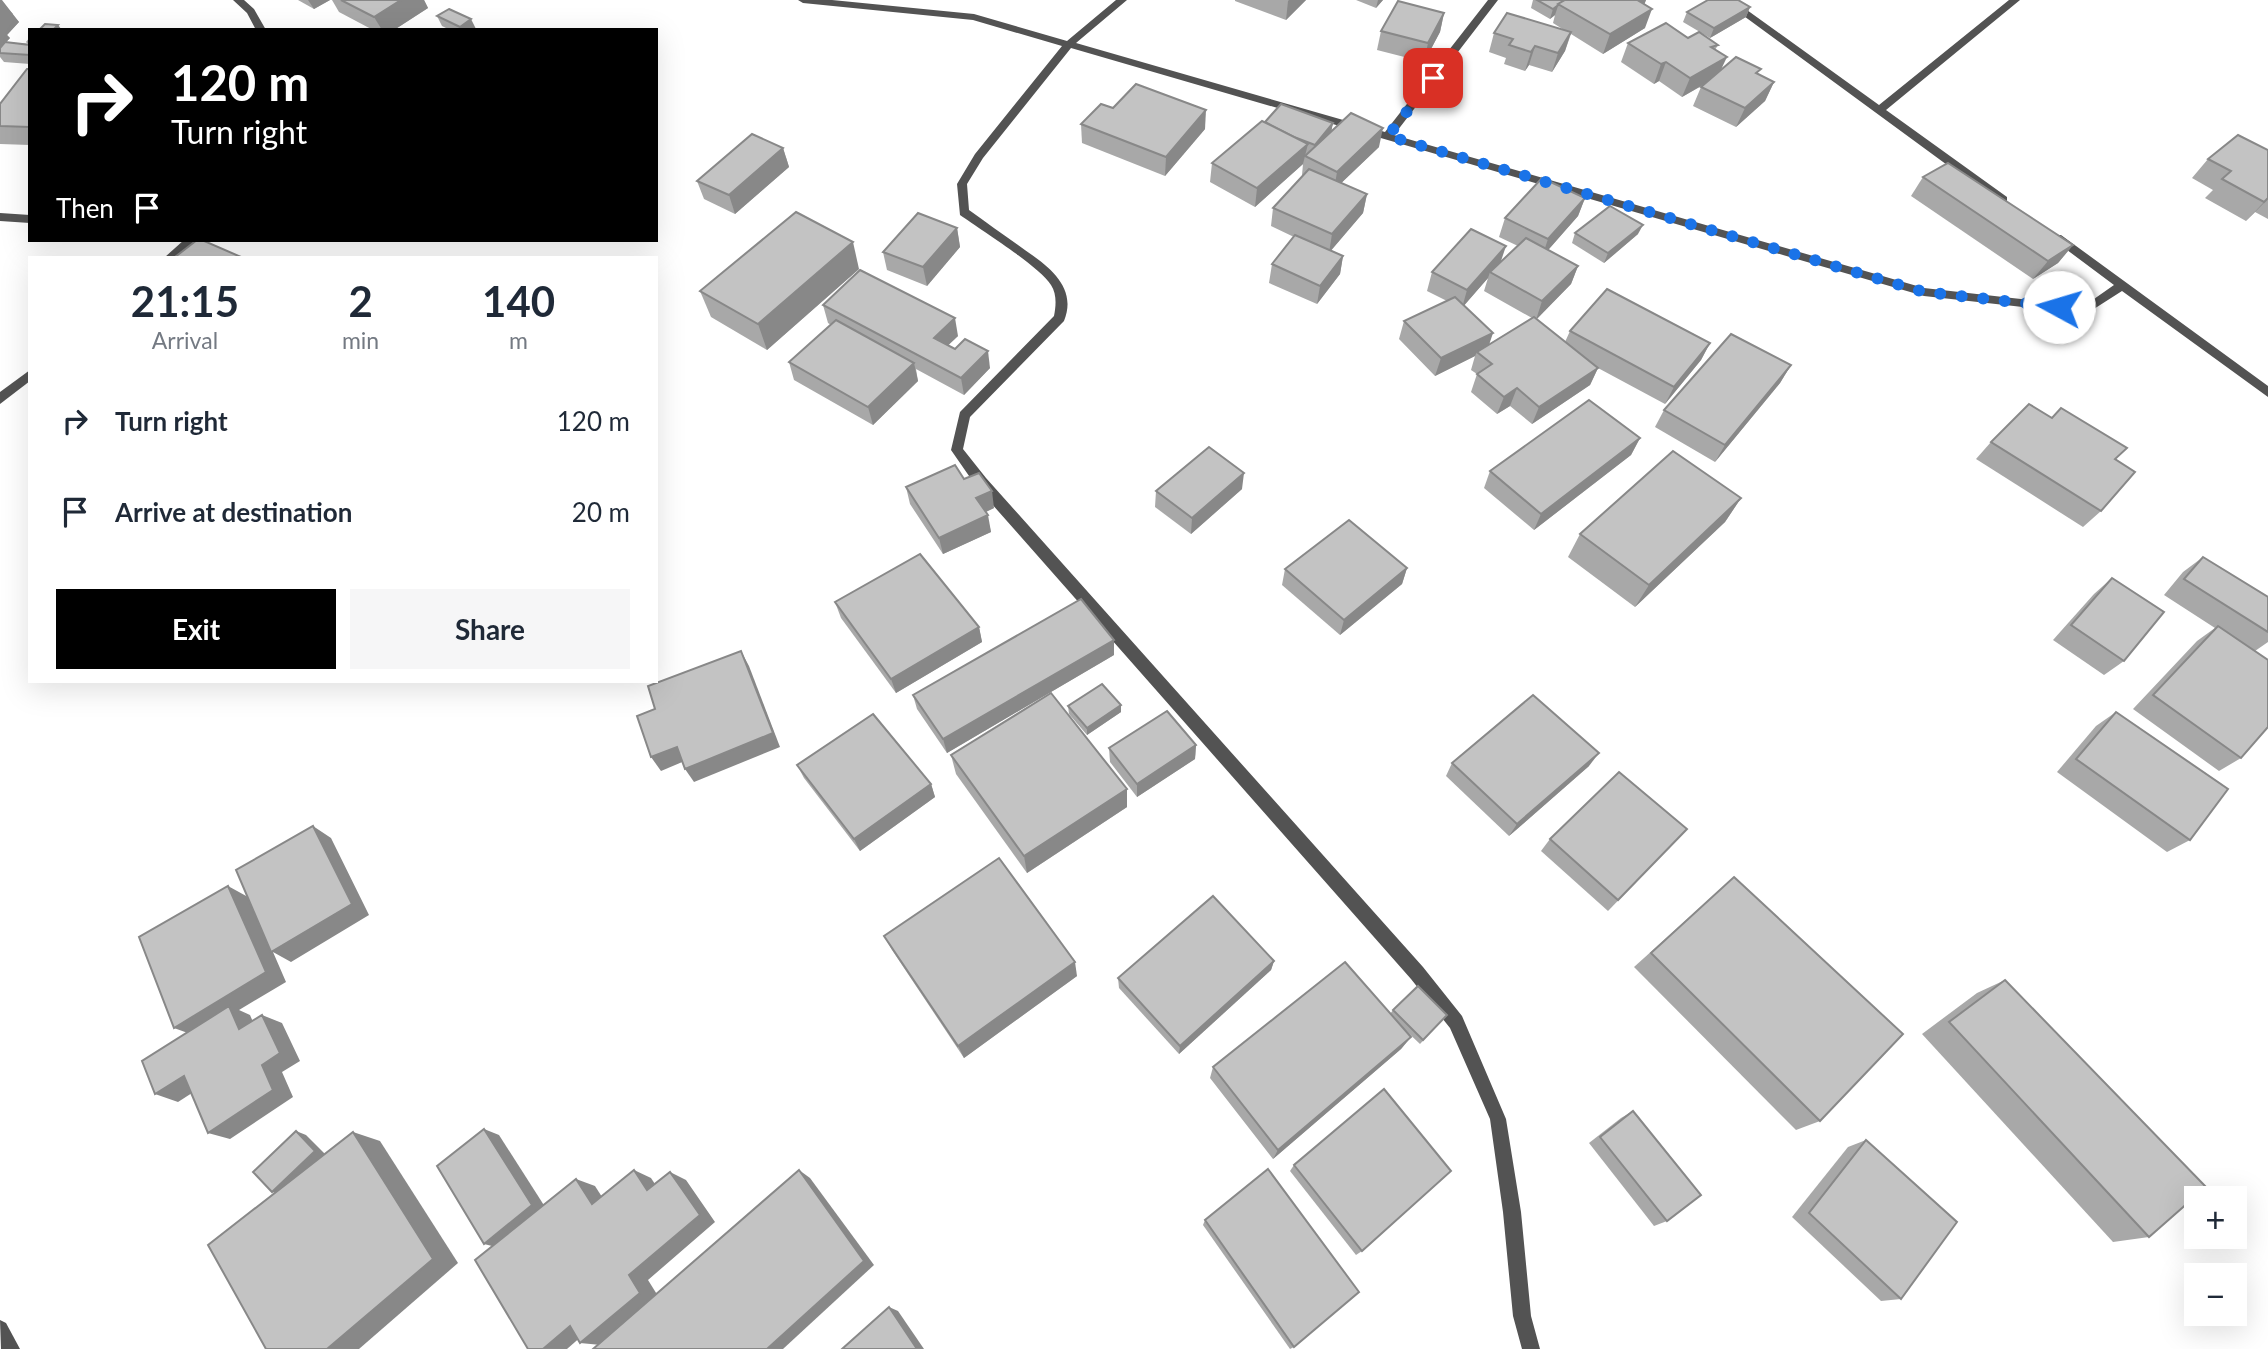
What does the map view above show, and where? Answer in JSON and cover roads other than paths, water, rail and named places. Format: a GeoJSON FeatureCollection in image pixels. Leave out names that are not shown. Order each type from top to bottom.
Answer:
{"type":"FeatureCollection","features":[{"type":"Feature","properties":{"kind":"street"},"geometry":{"type":"LineString","coordinates":[[238,0],[251,11],[260,28]]}},
{"type":"Feature","properties":{"kind":"street"},"geometry":{"type":"LineString","coordinates":[[803,0],[974,17],[1924,292],[2086,310],[2123,285]]}},
{"type":"Feature","properties":{"kind":"street"},"geometry":{"type":"LineString","coordinates":[[1122,0],[1069,46],[979,156],[962,184],[964,212],[1046,271],[1058,283],[1064,299],[1060,318],[964,415],[957,450],[981,482],[1418,973],[1456,1022],[1498,1119],[1522,1316],[1531,1349]]}},
{"type":"Feature","properties":{"kind":"street"},"geometry":{"type":"LineString","coordinates":[[1388,136],[1493,0]]}},
{"type":"Feature","properties":{"kind":"street"},"geometry":{"type":"LineString","coordinates":[[1727,0],[2012,206]]}},
{"type":"Feature","properties":{"kind":"street"},"geometry":{"type":"LineString","coordinates":[[1879,111],[2015,0]]}},
{"type":"Feature","properties":{"kind":"street"},"geometry":{"type":"LineString","coordinates":[[0,217],[28,219]]}},
{"type":"Feature","properties":{"kind":"street"},"geometry":{"type":"LineString","coordinates":[[2046,230],[2268,391]]}},
{"type":"Feature","properties":{"kind":"street"},"geometry":{"type":"LineString","coordinates":[[171,256],[189,242]]}},
{"type":"Feature","properties":{"kind":"street"},"geometry":{"type":"LineString","coordinates":[[0,399],[28,376]]}},
{"type":"Feature","properties":{"kind":"street"},"geometry":{"type":"LineString","coordinates":[[0,1328],[11,1349]]}}]}
